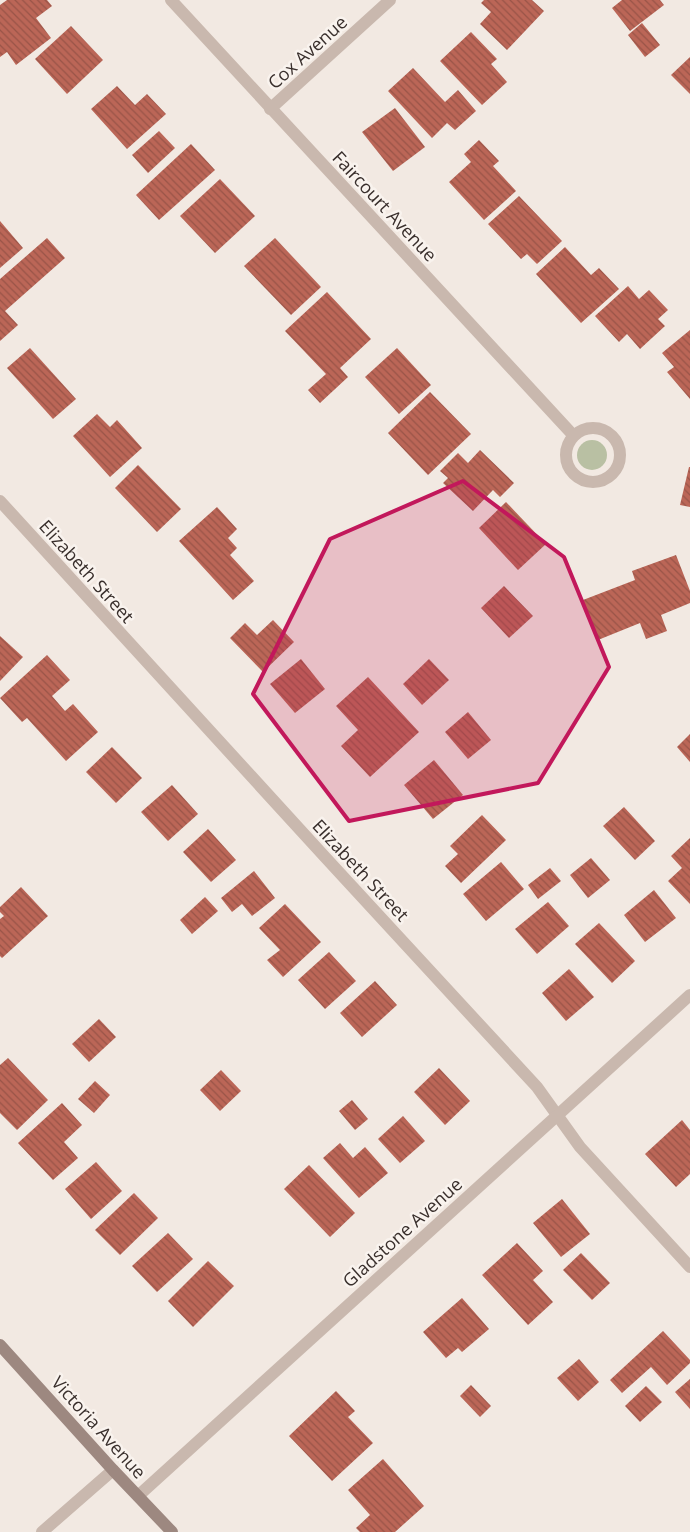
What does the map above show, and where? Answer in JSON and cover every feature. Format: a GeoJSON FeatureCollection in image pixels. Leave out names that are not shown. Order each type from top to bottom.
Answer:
{"type":"FeatureCollection","features":[{"type":"Feature","properties":{"kind":"street","name":"Faircourt Avenue"},"geometry":{"type":"LineString","coordinates":[[171,0],[574,435]]}},
{"type":"Feature","properties":{"kind":"street","name":"Cox Avenue"},"geometry":{"type":"LineString","coordinates":[[270,109],[390,0]]}},
{"type":"Feature","properties":{"kind":"street"},"geometry":{"type":"LineString","coordinates":[[598,427],[614,436],[619,444],[621,453],[617,470],[602,481],[584,481],[576,476],[566,461],[568,443],[574,435],[581,430],[598,427]]}},
{"type":"Feature","properties":{"kind":"street","name":"Elizabeth Street"},"geometry":{"type":"LineString","coordinates":[[0,502],[537,1086],[580,1147],[690,1267]]}},
{"type":"Feature","properties":{"kind":"street","name":"Gladstone Avenue"},"geometry":{"type":"LineString","coordinates":[[138,1496],[690,995]]}},
{"type":"Feature","properties":{"kind":"street","name":"Victoria Avenue"},"geometry":{"type":"LineString","coordinates":[[0,1345],[172,1532]]}},
{"type":"Feature","properties":{"kind":"street"},"geometry":{"type":"LineString","coordinates":[[42,1532],[113,1470]]}},
{"type":"Feature","properties":{"kind":"highlighted area"},"geometry":{"type":"Polygon","coordinates":[[[463,481],[564,557],[609,667],[538,783],[349,821],[253,694],[330,539],[463,481]]]}},
{"type":"Feature","properties":{"kind":"green space"},"geometry":{"type":"Polygon","coordinates":[[[592,440],[603,444],[607,455],[603,466],[592,470],[581,466],[577,455],[581,444],[592,440]]]}},
{"type":"Feature","properties":{"kind":"building"},"geometry":{"type":"Polygon","coordinates":[[[7,0],[47,0],[52,6],[36,18],[51,38],[16,65],[7,52],[0,57],[0,5],[7,0]]]}},
{"type":"Feature","properties":{"kind":"building"},"geometry":{"type":"Polygon","coordinates":[[[484,0],[532,0],[544,11],[507,50],[480,24],[491,12],[481,3],[484,0]]]}},
{"type":"Feature","properties":{"kind":"building"},"geometry":{"type":"Polygon","coordinates":[[[622,0],[660,0],[664,5],[630,31],[612,8],[622,0]]]}},
{"type":"Feature","properties":{"kind":"building"},"geometry":{"type":"Polygon","coordinates":[[[642,23],[660,45],[645,57],[628,35],[642,23]]]}},
{"type":"Feature","properties":{"kind":"building"},"geometry":{"type":"Polygon","coordinates":[[[71,26],[103,60],[67,94],[35,59],[71,26]]]}},
{"type":"Feature","properties":{"kind":"building"},"geometry":{"type":"Polygon","coordinates":[[[471,32],[497,59],[491,64],[507,82],[482,105],[440,61],[471,32]]]}},
{"type":"Feature","properties":{"kind":"building"},"geometry":{"type":"Polygon","coordinates":[[[690,57],[690,94],[671,75],[690,57]]]}},
{"type":"Feature","properties":{"kind":"building"},"geometry":{"type":"Polygon","coordinates":[[[413,68],[445,102],[458,90],[476,111],[455,130],[447,123],[432,138],[388,91],[413,68]]]}},
{"type":"Feature","properties":{"kind":"building"},"geometry":{"type":"Polygon","coordinates":[[[117,86],[135,105],[147,94],[166,114],[127,149],[91,109],[117,86]]]}},
{"type":"Feature","properties":{"kind":"building"},"geometry":{"type":"Polygon","coordinates":[[[395,108],[425,147],[393,171],[362,132],[395,108]]]}},
{"type":"Feature","properties":{"kind":"building"},"geometry":{"type":"Polygon","coordinates":[[[159,131],[175,148],[148,173],[132,155],[159,131]]]}},
{"type":"Feature","properties":{"kind":"building"},"geometry":{"type":"Polygon","coordinates":[[[479,140],[499,161],[493,166],[516,191],[484,220],[449,182],[471,162],[464,154],[479,140]]]}},
{"type":"Feature","properties":{"kind":"building"},"geometry":{"type":"Polygon","coordinates":[[[191,144],[215,170],[159,220],[136,195],[191,144]]]}},
{"type":"Feature","properties":{"kind":"building"},"geometry":{"type":"Polygon","coordinates":[[[220,179],[255,216],[215,253],[180,216],[220,179]]]}},
{"type":"Feature","properties":{"kind":"building"},"geometry":{"type":"Polygon","coordinates":[[[519,196],[562,241],[537,264],[527,254],[521,259],[488,224],[519,196]]]}},
{"type":"Feature","properties":{"kind":"building"},"geometry":{"type":"Polygon","coordinates":[[[0,221],[23,248],[0,268],[0,221]]]}},
{"type":"Feature","properties":{"kind":"building"},"geometry":{"type":"Polygon","coordinates":[[[47,238],[65,258],[5,311],[18,325],[0,341],[0,279],[47,238]]]}},
{"type":"Feature","properties":{"kind":"building"},"geometry":{"type":"Polygon","coordinates":[[[275,238],[321,287],[291,315],[244,266],[275,238]]]}},
{"type":"Feature","properties":{"kind":"building"},"geometry":{"type":"Polygon","coordinates":[[[565,247],[591,275],[599,268],[619,289],[581,323],[536,274],[565,247]]]}},
{"type":"Feature","properties":{"kind":"building"},"geometry":{"type":"Polygon","coordinates":[[[628,286],[639,299],[649,290],[668,310],[658,319],[665,326],[640,349],[627,334],[619,342],[595,316],[628,286]]]}},
{"type":"Feature","properties":{"kind":"building"},"geometry":{"type":"Polygon","coordinates":[[[327,292],[371,339],[340,368],[348,377],[320,403],[308,390],[326,374],[285,331],[327,292]]]}},
{"type":"Feature","properties":{"kind":"building"},"geometry":{"type":"Polygon","coordinates":[[[690,330],[690,399],[667,372],[674,367],[662,353],[690,330]]]}},
{"type":"Feature","properties":{"kind":"building"},"geometry":{"type":"Polygon","coordinates":[[[30,348],[76,399],[53,419],[7,368],[30,348]]]}},
{"type":"Feature","properties":{"kind":"building"},"geometry":{"type":"Polygon","coordinates":[[[397,348],[431,385],[399,414],[365,377],[397,348]]]}},
{"type":"Feature","properties":{"kind":"building"},"geometry":{"type":"Polygon","coordinates":[[[430,392],[471,434],[428,475],[388,433],[430,392]]]}},
{"type":"Feature","properties":{"kind":"building"},"geometry":{"type":"Polygon","coordinates":[[[97,414],[110,427],[117,420],[142,448],[110,477],[73,436],[97,414]]]}},
{"type":"Feature","properties":{"kind":"building"},"geometry":{"type":"Polygon","coordinates":[[[480,450],[514,483],[500,497],[493,490],[473,511],[443,483],[448,478],[440,471],[458,453],[468,463],[480,450]]]}},
{"type":"Feature","properties":{"kind":"building"},"geometry":{"type":"Polygon","coordinates":[[[138,465],[181,509],[157,532],[115,488],[138,465]]]}},
{"type":"Feature","properties":{"kind":"building"},"geometry":{"type":"Polygon","coordinates":[[[690,467],[690,507],[680,505],[690,467]]]}},
{"type":"Feature","properties":{"kind":"building"},"geometry":{"type":"Polygon","coordinates":[[[506,502],[546,544],[518,570],[479,528],[506,502]]]}},
{"type":"Feature","properties":{"kind":"building"},"geometry":{"type":"Polygon","coordinates":[[[217,507],[237,529],[228,538],[237,548],[230,555],[254,581],[233,600],[179,541],[217,507]]]}},
{"type":"Feature","properties":{"kind":"building"},"geometry":{"type":"Polygon","coordinates":[[[676,555],[690,591],[690,603],[661,615],[667,631],[646,639],[640,623],[598,640],[583,600],[635,580],[632,571],[676,555]]]}},
{"type":"Feature","properties":{"kind":"building"},"geometry":{"type":"Polygon","coordinates":[[[504,586],[533,616],[509,638],[481,608],[504,586]]]}},
{"type":"Feature","properties":{"kind":"building"},"geometry":{"type":"Polygon","coordinates":[[[273,620],[294,642],[263,672],[230,638],[245,623],[257,635],[273,620]]]}},
{"type":"Feature","properties":{"kind":"building"},"geometry":{"type":"Polygon","coordinates":[[[0,636],[23,657],[0,681],[0,636]]]}},
{"type":"Feature","properties":{"kind":"building"},"geometry":{"type":"Polygon","coordinates":[[[47,655],[70,680],[52,696],[65,711],[73,704],[98,732],[66,761],[27,718],[22,722],[0,698],[47,655]]]}},
{"type":"Feature","properties":{"kind":"building"},"geometry":{"type":"Polygon","coordinates":[[[301,659],[325,689],[295,713],[270,684],[301,659]]]}},
{"type":"Feature","properties":{"kind":"building"},"geometry":{"type":"Polygon","coordinates":[[[429,659],[449,680],[422,705],[403,684],[429,659]]]}},
{"type":"Feature","properties":{"kind":"building"},"geometry":{"type":"Polygon","coordinates":[[[368,677],[419,732],[370,777],[341,746],[358,730],[336,706],[368,677]]]}},
{"type":"Feature","properties":{"kind":"building"},"geometry":{"type":"Polygon","coordinates":[[[468,712],[491,740],[468,759],[445,732],[468,712]]]}},
{"type":"Feature","properties":{"kind":"building"},"geometry":{"type":"Polygon","coordinates":[[[690,734],[690,762],[677,747],[690,734]]]}},
{"type":"Feature","properties":{"kind":"building"},"geometry":{"type":"Polygon","coordinates":[[[112,747],[142,778],[116,803],[86,772],[112,747]]]}},
{"type":"Feature","properties":{"kind":"building"},"geometry":{"type":"Polygon","coordinates":[[[434,760],[463,795],[433,819],[404,785],[434,760]]]}},
{"type":"Feature","properties":{"kind":"building"},"geometry":{"type":"Polygon","coordinates":[[[172,785],[198,814],[168,841],[141,812],[172,785]]]}},
{"type":"Feature","properties":{"kind":"building"},"geometry":{"type":"Polygon","coordinates":[[[624,807],[655,841],[635,860],[603,826],[624,807]]]}},
{"type":"Feature","properties":{"kind":"building"},"geometry":{"type":"Polygon","coordinates":[[[482,815],[506,840],[461,883],[445,866],[458,854],[450,846],[482,815]]]}},
{"type":"Feature","properties":{"kind":"building"},"geometry":{"type":"Polygon","coordinates":[[[208,829],[236,860],[211,882],[183,852],[208,829]]]}},
{"type":"Feature","properties":{"kind":"building"},"geometry":{"type":"Polygon","coordinates":[[[690,838],[690,904],[668,881],[682,868],[671,856],[690,838]]]}},
{"type":"Feature","properties":{"kind":"building"},"geometry":{"type":"Polygon","coordinates":[[[591,858],[610,880],[588,898],[570,875],[591,858]]]}},
{"type":"Feature","properties":{"kind":"building"},"geometry":{"type":"Polygon","coordinates":[[[501,862],[524,889],[486,921],[463,894],[501,862]]]}},
{"type":"Feature","properties":{"kind":"building"},"geometry":{"type":"Polygon","coordinates":[[[550,868],[561,881],[538,899],[528,885],[550,868]]]}},
{"type":"Feature","properties":{"kind":"building"},"geometry":{"type":"Polygon","coordinates":[[[254,871],[275,898],[252,916],[242,904],[232,912],[221,898],[254,871]]]}},
{"type":"Feature","properties":{"kind":"building"},"geometry":{"type":"Polygon","coordinates":[[[21,887],[48,916],[2,958],[0,956],[0,919],[4,916],[0,912],[0,907],[21,887]]]}},
{"type":"Feature","properties":{"kind":"building"},"geometry":{"type":"Polygon","coordinates":[[[654,890],[676,918],[645,942],[624,915],[654,890]]]}},
{"type":"Feature","properties":{"kind":"building"},"geometry":{"type":"Polygon","coordinates":[[[205,897],[218,911],[192,934],[180,920],[205,897]]]}},
{"type":"Feature","properties":{"kind":"building"},"geometry":{"type":"Polygon","coordinates":[[[548,902],[569,926],[537,954],[515,929],[548,902]]]}},
{"type":"Feature","properties":{"kind":"building"},"geometry":{"type":"Polygon","coordinates":[[[285,904],[321,942],[283,977],[267,960],[280,950],[259,928],[285,904]]]}},
{"type":"Feature","properties":{"kind":"building"},"geometry":{"type":"Polygon","coordinates":[[[599,923],[635,961],[612,983],[575,944],[599,923]]]}},
{"type":"Feature","properties":{"kind":"building"},"geometry":{"type":"Polygon","coordinates":[[[329,952],[356,981],[325,1009],[298,980],[329,952]]]}},
{"type":"Feature","properties":{"kind":"building"},"geometry":{"type":"Polygon","coordinates":[[[569,969],[594,997],[566,1021],[542,993],[569,969]]]}},
{"type":"Feature","properties":{"kind":"building"},"geometry":{"type":"Polygon","coordinates":[[[375,981],[397,1005],[362,1037],[340,1013],[375,981]]]}},
{"type":"Feature","properties":{"kind":"building"},"geometry":{"type":"Polygon","coordinates":[[[99,1019],[116,1037],[89,1062],[72,1044],[99,1019]]]}},
{"type":"Feature","properties":{"kind":"building"},"geometry":{"type":"Polygon","coordinates":[[[8,1058],[48,1100],[17,1130],[0,1113],[0,1065],[8,1058]]]}},
{"type":"Feature","properties":{"kind":"building"},"geometry":{"type":"Polygon","coordinates":[[[439,1068],[470,1101],[445,1125],[414,1092],[439,1068]]]}},
{"type":"Feature","properties":{"kind":"building"},"geometry":{"type":"Polygon","coordinates":[[[221,1070],[241,1091],[220,1111],[200,1090],[221,1070]]]}},
{"type":"Feature","properties":{"kind":"building"},"geometry":{"type":"Polygon","coordinates":[[[95,1081],[110,1095],[94,1113],[78,1099],[95,1081]]]}},
{"type":"Feature","properties":{"kind":"building"},"geometry":{"type":"Polygon","coordinates":[[[352,1100],[368,1119],[355,1130],[339,1111],[352,1100]]]}},
{"type":"Feature","properties":{"kind":"building"},"geometry":{"type":"Polygon","coordinates":[[[62,1103],[82,1125],[64,1142],[78,1158],[53,1180],[18,1143],[62,1103]]]}},
{"type":"Feature","properties":{"kind":"building"},"geometry":{"type":"Polygon","coordinates":[[[403,1116],[425,1141],[400,1163],[378,1139],[403,1116]]]}},
{"type":"Feature","properties":{"kind":"building"},"geometry":{"type":"Polygon","coordinates":[[[682,1120],[690,1130],[690,1174],[676,1187],[645,1154],[682,1120]]]}},
{"type":"Feature","properties":{"kind":"building"},"geometry":{"type":"Polygon","coordinates":[[[340,1143],[353,1158],[365,1147],[388,1173],[359,1198],[323,1158],[340,1143]]]}},
{"type":"Feature","properties":{"kind":"building"},"geometry":{"type":"Polygon","coordinates":[[[96,1162],[122,1191],[91,1219],[65,1189],[96,1162]]]}},
{"type":"Feature","properties":{"kind":"building"},"geometry":{"type":"Polygon","coordinates":[[[309,1165],[355,1213],[330,1237],[284,1189],[309,1165]]]}},
{"type":"Feature","properties":{"kind":"building"},"geometry":{"type":"Polygon","coordinates":[[[134,1193],[158,1218],[120,1255],[95,1230],[134,1193]]]}},
{"type":"Feature","properties":{"kind":"building"},"geometry":{"type":"Polygon","coordinates":[[[562,1199],[590,1234],[561,1257],[533,1223],[562,1199]]]}},
{"type":"Feature","properties":{"kind":"building"},"geometry":{"type":"Polygon","coordinates":[[[168,1233],[193,1259],[157,1292],[132,1266],[168,1233]]]}},
{"type":"Feature","properties":{"kind":"building"},"geometry":{"type":"Polygon","coordinates":[[[517,1243],[543,1271],[533,1280],[553,1302],[528,1325],[482,1275],[517,1243]]]}},
{"type":"Feature","properties":{"kind":"building"},"geometry":{"type":"Polygon","coordinates":[[[581,1253],[610,1283],[592,1300],[563,1270],[581,1253]]]}},
{"type":"Feature","properties":{"kind":"building"},"geometry":{"type":"Polygon","coordinates":[[[208,1261],[234,1286],[193,1327],[168,1301],[208,1261]]]}},
{"type":"Feature","properties":{"kind":"building"},"geometry":{"type":"Polygon","coordinates":[[[462,1298],[489,1329],[462,1352],[458,1348],[446,1358],[423,1332],[462,1298]]]}},
{"type":"Feature","properties":{"kind":"building"},"geometry":{"type":"Polygon","coordinates":[[[663,1331],[690,1360],[690,1363],[667,1385],[651,1367],[622,1393],[610,1380],[663,1331]]]}},
{"type":"Feature","properties":{"kind":"building"},"geometry":{"type":"Polygon","coordinates":[[[579,1359],[599,1382],[578,1401],[557,1378],[579,1359]]]}},
{"type":"Feature","properties":{"kind":"building"},"geometry":{"type":"Polygon","coordinates":[[[690,1379],[690,1409],[675,1392],[690,1379]]]}},
{"type":"Feature","properties":{"kind":"building"},"geometry":{"type":"Polygon","coordinates":[[[471,1385],[491,1406],[480,1417],[460,1396],[471,1385]]]}},
{"type":"Feature","properties":{"kind":"building"},"geometry":{"type":"Polygon","coordinates":[[[646,1386],[662,1402],[640,1422],[625,1406],[646,1386]]]}},
{"type":"Feature","properties":{"kind":"building"},"geometry":{"type":"Polygon","coordinates":[[[336,1391],[355,1411],[348,1417],[373,1443],[332,1481],[289,1436],[336,1391]]]}},
{"type":"Feature","properties":{"kind":"building"},"geometry":{"type":"Polygon","coordinates":[[[383,1459],[424,1506],[395,1532],[360,1532],[356,1528],[370,1515],[348,1490],[383,1459]]]}}]}
